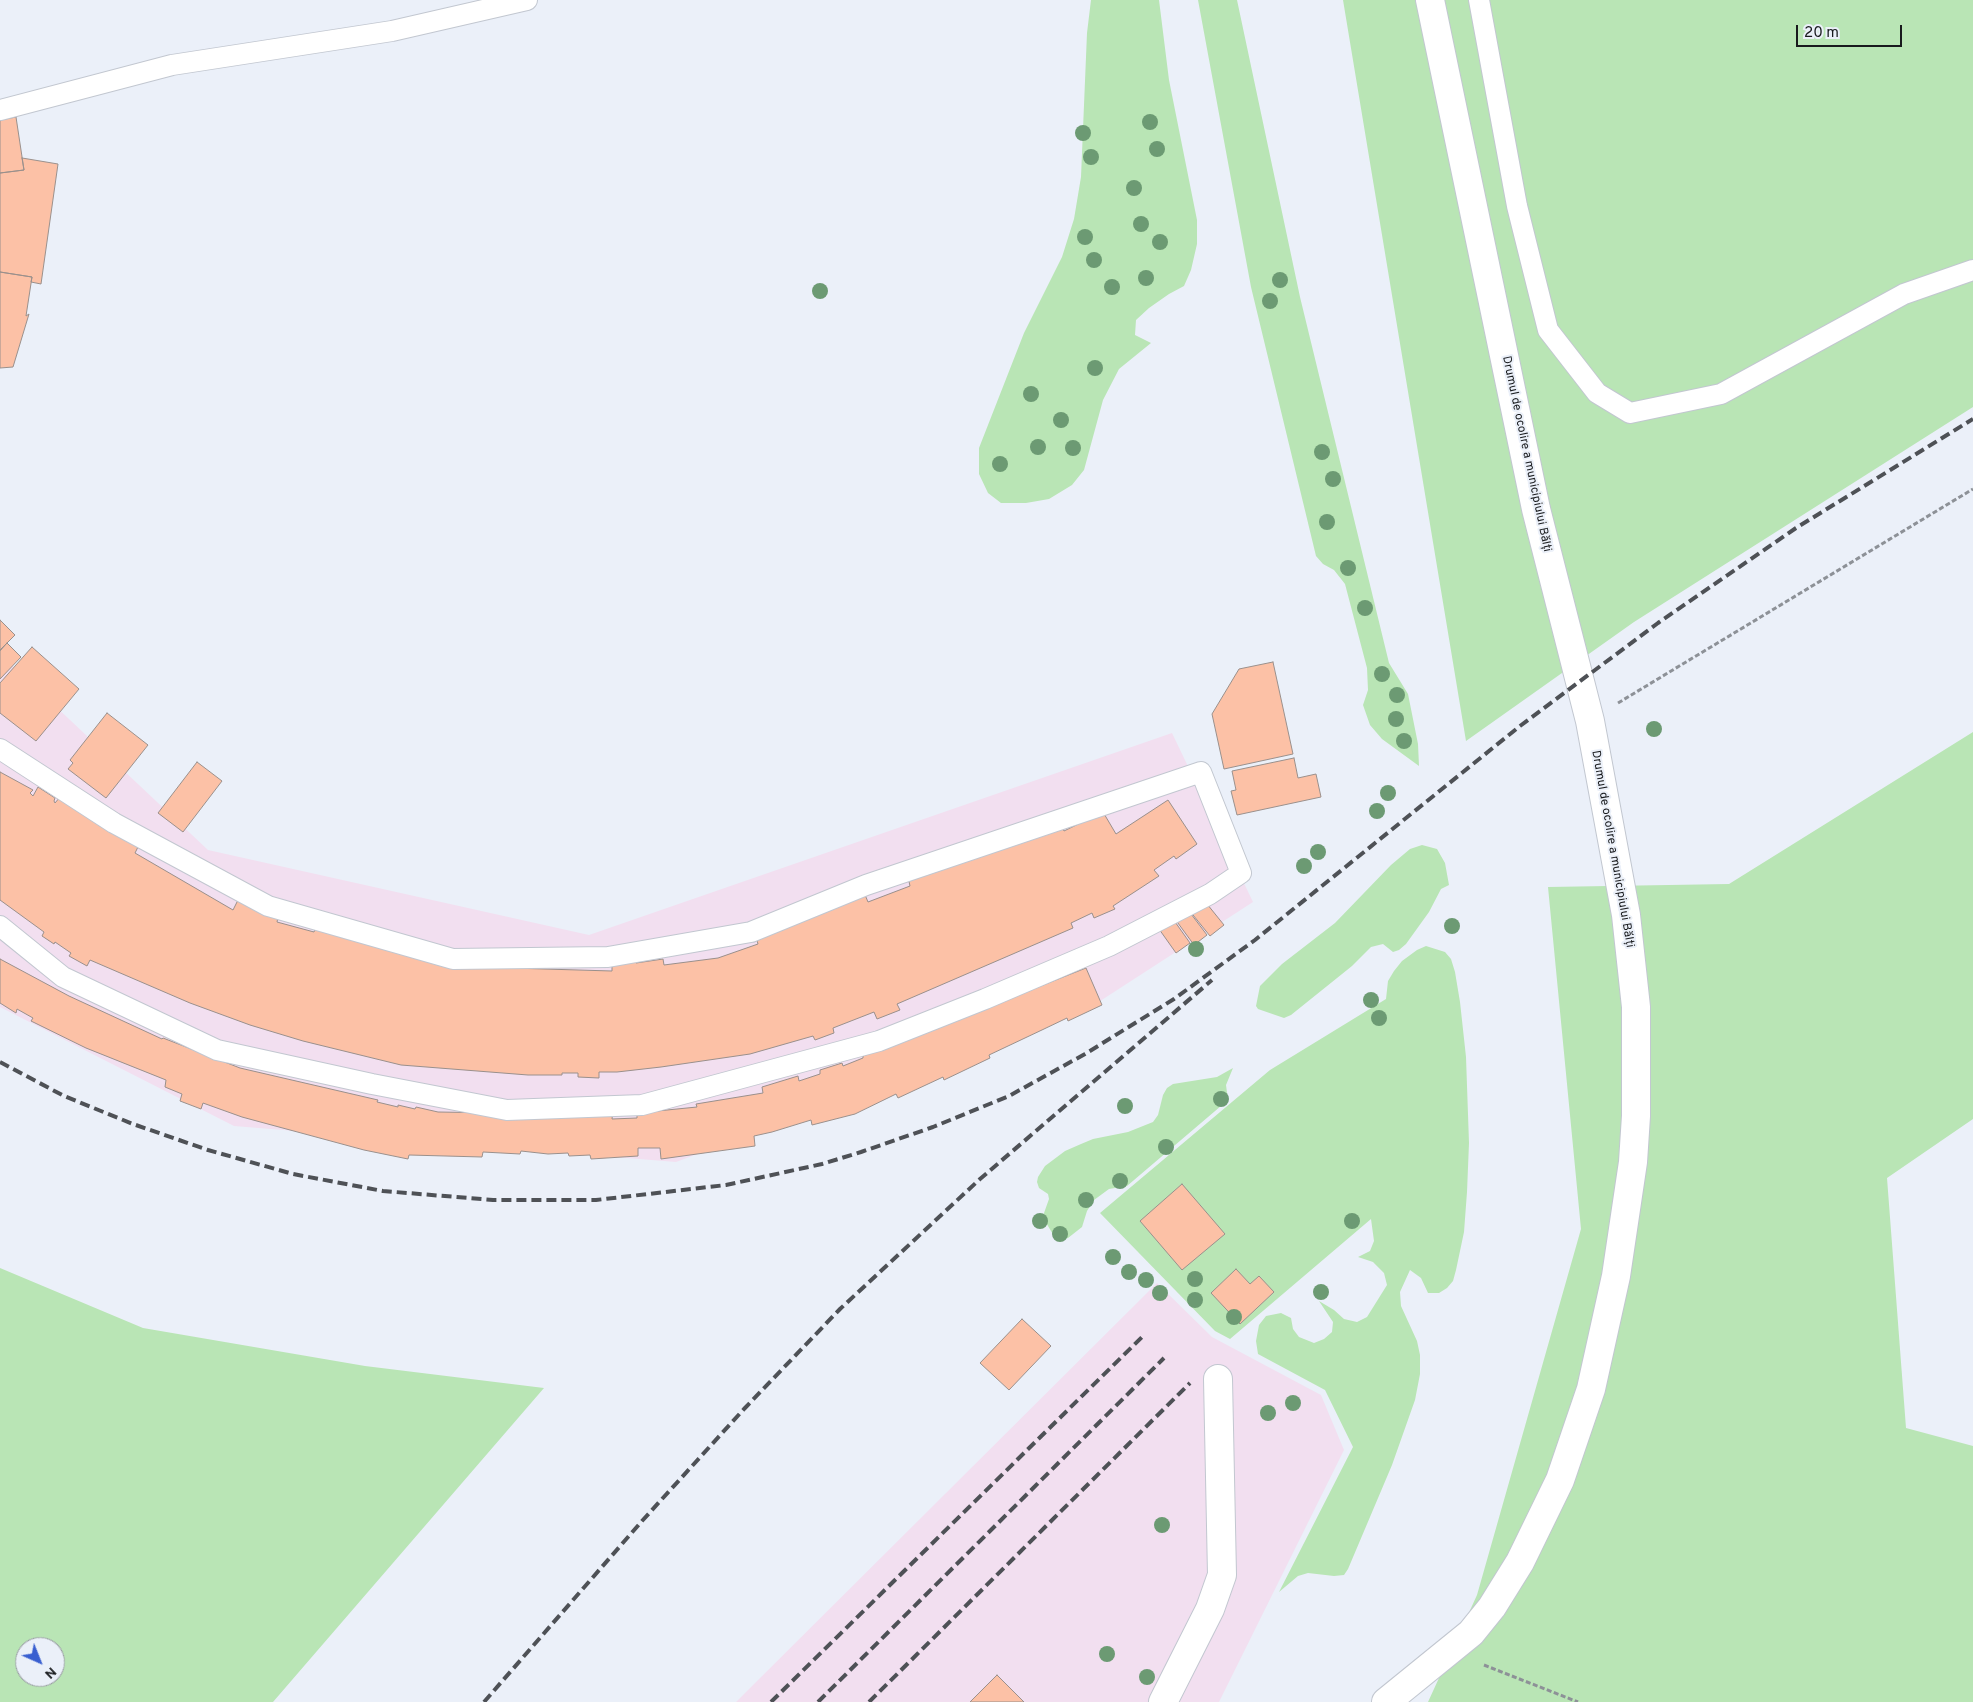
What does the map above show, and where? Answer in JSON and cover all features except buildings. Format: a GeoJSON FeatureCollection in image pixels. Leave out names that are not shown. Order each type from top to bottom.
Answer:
{"type":"FeatureCollection","features":[{"type":"Feature","properties":{"kind":"main road","name":"Drumul de ocolire a municipiului Bălți"},"geometry":{"type":"LineString","coordinates":[[1386,1702],[1471,1633],[1492,1607],[1520,1562],[1560,1480],[1591,1389],[1616,1276],[1633,1162],[1636,1116],[1636,1007],[1626,915],[1590,720],[1536,510],[1430,0]]}},
{"type":"Feature","properties":{"kind":"main road"},"geometry":{"type":"LineString","coordinates":[[1163,1702],[1210,1609],[1222,1574],[1218,1380]]}},
{"type":"Feature","properties":{"kind":"lane"},"geometry":{"type":"LineString","coordinates":[[0,110],[172,65],[392,31],[527,0]]}},
{"type":"Feature","properties":{"kind":"lane"},"geometry":{"type":"LineString","coordinates":[[1479,0],[1517,206],[1548,330],[1597,393],[1630,413],[1721,394],[1904,294],[1973,270]]}},
{"type":"Feature","properties":{"kind":"lane"},"geometry":{"type":"LineString","coordinates":[[0,749],[114,823],[268,906],[453,959],[608,957],[750,932],[866,885],[1201,772],[1241,873],[1210,894],[1109,946],[880,1041],[642,1105],[507,1110],[372,1084],[217,1050],[63,977],[0,926]]}},
{"type":"Feature","properties":{"kind":"path"},"geometry":{"type":"LineString","coordinates":[[1590,720],[1973,489]]}},
{"type":"Feature","properties":{"kind":"path"},"geometry":{"type":"LineString","coordinates":[[1448,1652],[1578,1702]]}},
{"type":"Feature","properties":{"kind":"shaded area"},"geometry":{"type":"Polygon","coordinates":[[[0,654],[208,850],[589,935],[1172,733],[1253,902],[1094,1005],[676,1162],[234,1126],[0,1007],[0,654]]]}},
{"type":"Feature","properties":{"kind":"shaded area"},"geometry":{"type":"Polygon","coordinates":[[[1157,1283],[1212,1337],[1321,1395],[1344,1450],[1219,1702],[736,1702],[1157,1283]]]}},
{"type":"Feature","properties":{"kind":"green space"},"geometry":{"type":"Polygon","coordinates":[[[1091,0],[1159,0],[1169,80],[1197,220],[1197,244],[1191,270],[1184,286],[1149,308],[1136,320],[1135,335],[1151,343],[1119,369],[1103,400],[1084,470],[1072,485],[1049,499],[1026,503],[1001,503],[988,493],[979,474],[979,448],[1024,333],[1062,257],[1074,219],[1081,177],[1087,33],[1091,0]]]}},
{"type":"Feature","properties":{"kind":"green space"},"geometry":{"type":"Polygon","coordinates":[[[1198,0],[1237,0],[1300,297],[1389,663],[1408,694],[1418,744],[1419,766],[1382,739],[1370,725],[1363,705],[1368,690],[1367,668],[1345,584],[1334,570],[1323,564],[1316,556],[1251,287],[1198,0]]]}},
{"type":"Feature","properties":{"kind":"green space"},"geometry":{"type":"Polygon","coordinates":[[[1343,0],[1973,0],[1973,407],[1634,622],[1466,741],[1343,0]]]}},
{"type":"Feature","properties":{"kind":"green space"},"geometry":{"type":"Polygon","coordinates":[[[1973,732],[1973,1119],[1887,1178],[1906,1428],[1973,1446],[1973,1702],[1428,1702],[1477,1595],[1581,1229],[1548,887],[1729,884],[1973,732]]]}},
{"type":"Feature","properties":{"kind":"green space"},"geometry":{"type":"Polygon","coordinates":[[[1422,845],[1437,849],[1445,863],[1449,885],[1441,889],[1429,912],[1406,944],[1393,952],[1383,944],[1371,947],[1352,966],[1291,1015],[1284,1018],[1258,1009],[1256,1006],[1260,986],[1282,964],[1335,923],[1391,865],[1410,849],[1422,845]]]}},
{"type":"Feature","properties":{"kind":"green space"},"geometry":{"type":"Polygon","coordinates":[[[1426,946],[1445,952],[1451,959],[1460,1002],[1466,1057],[1469,1143],[1467,1192],[1464,1232],[1456,1270],[1453,1281],[1447,1288],[1439,1293],[1428,1293],[1421,1278],[1410,1270],[1400,1292],[1401,1306],[1417,1341],[1420,1355],[1420,1374],[1415,1400],[1392,1465],[1348,1569],[1344,1575],[1334,1576],[1308,1573],[1298,1576],[1279,1592],[1353,1447],[1325,1390],[1258,1354],[1256,1341],[1259,1325],[1266,1316],[1281,1313],[1291,1318],[1293,1329],[1299,1337],[1314,1343],[1324,1339],[1332,1332],[1333,1322],[1319,1301],[1344,1319],[1357,1322],[1367,1317],[1387,1285],[1384,1273],[1373,1262],[1358,1257],[1370,1251],[1374,1241],[1371,1219],[1230,1339],[1215,1331],[1100,1213],[1270,1070],[1386,999],[1388,981],[1394,971],[1402,961],[1426,946]]]}},
{"type":"Feature","properties":{"kind":"green space"},"geometry":{"type":"Polygon","coordinates":[[[1233,1068],[1226,1085],[1228,1100],[1127,1186],[1109,1189],[1094,1200],[1087,1211],[1082,1227],[1068,1238],[1060,1240],[1054,1236],[1045,1221],[1044,1213],[1049,1199],[1048,1194],[1039,1188],[1037,1182],[1045,1166],[1065,1151],[1093,1139],[1128,1132],[1153,1122],[1158,1115],[1163,1095],[1167,1088],[1173,1084],[1217,1077],[1233,1068]]]}},
{"type":"Feature","properties":{"kind":"green space"},"geometry":{"type":"Polygon","coordinates":[[[0,1268],[143,1328],[365,1366],[544,1388],[273,1702],[0,1702],[0,1268]]]}},
{"type":"Feature","properties":{"kind":"railway"},"geometry":{"type":"LineString","coordinates":[[0,1062],[64,1096],[133,1124],[208,1150],[293,1174],[383,1191],[493,1200],[596,1200],[726,1185],[822,1164],[861,1152],[933,1127],[1009,1096],[1085,1054],[1174,999],[1255,940],[1520,726],[1658,623],[1796,528],[1973,419]]}},
{"type":"Feature","properties":{"kind":"railway"},"geometry":{"type":"LineString","coordinates":[[484,1702],[642,1521],[744,1409],[840,1309],[980,1179],[1212,980]]}},
{"type":"Feature","properties":{"kind":"railway"},"geometry":{"type":"LineString","coordinates":[[771,1702],[1142,1337]]}},
{"type":"Feature","properties":{"kind":"railway"},"geometry":{"type":"LineString","coordinates":[[818,1702],[1164,1358]]}},
{"type":"Feature","properties":{"kind":"railway"},"geometry":{"type":"LineString","coordinates":[[869,1702],[1190,1383]]}}]}
